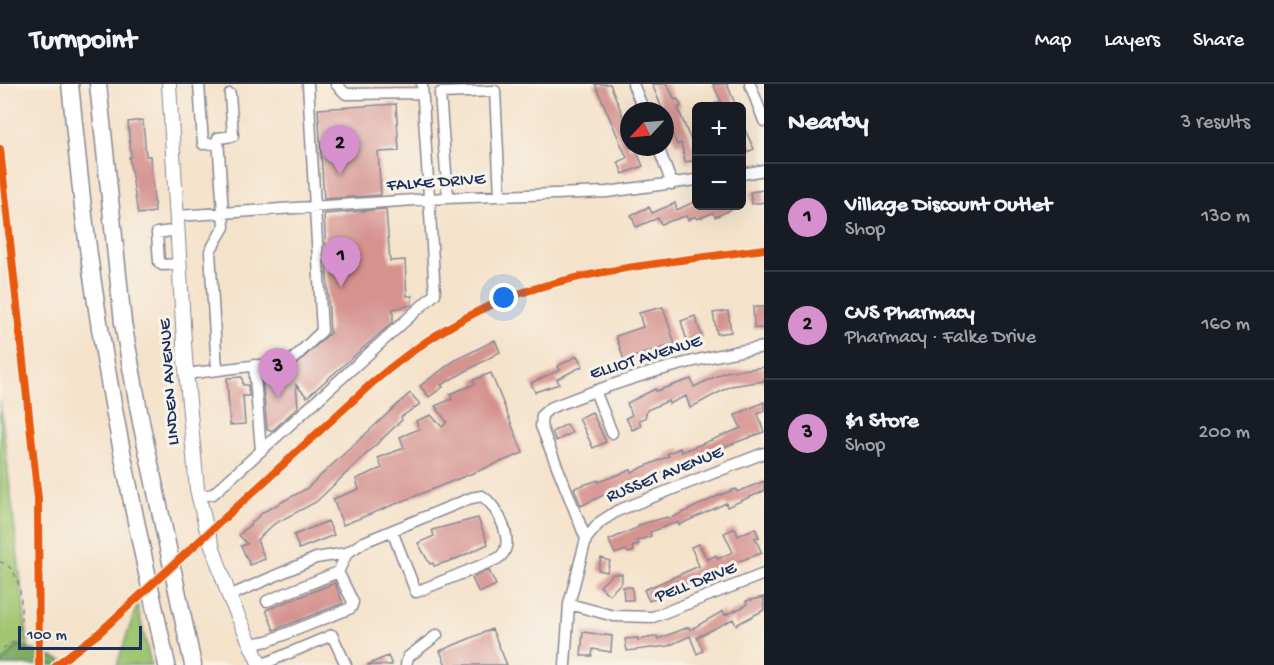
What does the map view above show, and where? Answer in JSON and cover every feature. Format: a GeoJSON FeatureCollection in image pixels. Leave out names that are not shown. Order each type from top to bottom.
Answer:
{"type":"FeatureCollection","features":[{"type":"Feature","properties":{"kind":"highway"},"geometry":{"type":"LineString","coordinates":[[59,84],[143,553],[167,664]]}},
{"type":"Feature","properties":{"kind":"highway"},"geometry":{"type":"LineString","coordinates":[[70,84],[89,255]]}},
{"type":"Feature","properties":{"kind":"highway"},"geometry":{"type":"LineString","coordinates":[[98,84],[123,323],[193,665]]}},
{"type":"Feature","properties":{"kind":"highway"},"geometry":{"type":"LineString","coordinates":[[108,84],[108,170]]}},
{"type":"Feature","properties":{"kind":"main road","name":"LINDEN AVENUE"},"geometry":{"type":"LineString","coordinates":[[169,84],[186,374],[198,497],[229,596],[260,665]]}},
{"type":"Feature","properties":{"kind":"street"},"geometry":{"type":"LineString","coordinates":[[199,84],[203,144],[218,143]]}},
{"type":"Feature","properties":{"kind":"street"},"geometry":{"type":"LineString","coordinates":[[186,374],[291,361],[322,331],[308,84]]}},
{"type":"Feature","properties":{"kind":"street"},"geometry":{"type":"LineString","coordinates":[[198,497],[213,494],[435,294],[422,89],[346,94],[336,84]]}},
{"type":"Feature","properties":{"kind":"street"},"geometry":{"type":"LineString","coordinates":[[633,84],[640,102]]}},
{"type":"Feature","properties":{"kind":"street"},"geometry":{"type":"LineString","coordinates":[[750,84],[764,121]]}},
{"type":"Feature","properties":{"kind":"street"},"geometry":{"type":"LineString","coordinates":[[448,198],[440,93],[495,91],[500,195]]}},
{"type":"Feature","properties":{"kind":"street"},"geometry":{"type":"LineString","coordinates":[[217,370],[210,251],[224,228],[218,138],[233,136],[230,94]]}},
{"type":"Feature","properties":{"kind":"street"},"geometry":{"type":"LineString","coordinates":[[661,156],[672,184]]}},
{"type":"Feature","properties":{"kind":"street"},"geometry":{"type":"LineString","coordinates":[[746,173],[764,170]]}},
{"type":"Feature","properties":{"kind":"street","name":"FALKE DRIVE"},"geometry":{"type":"LineString","coordinates":[[178,223],[223,212],[500,195],[607,192],[692,181]]}},
{"type":"Feature","properties":{"kind":"street"},"geometry":{"type":"LineString","coordinates":[[178,223],[157,233],[159,262],[162,265],[180,264]]}},
{"type":"Feature","properties":{"kind":"street","name":"ELLIOT AVENUE"},"geometry":{"type":"LineString","coordinates":[[586,539],[541,426],[542,415],[550,408],[595,390],[712,355],[764,347]]}},
{"type":"Feature","properties":{"kind":"street"},"geometry":{"type":"LineString","coordinates":[[254,365],[261,451]]}},
{"type":"Feature","properties":{"kind":"street"},"geometry":{"type":"LineString","coordinates":[[595,390],[612,433]]}},
{"type":"Feature","properties":{"kind":"street","name":"RUSSET AVENUE"},"geometry":{"type":"LineString","coordinates":[[586,539],[600,522],[617,511],[764,453]]}},
{"type":"Feature","properties":{"kind":"street"},"geometry":{"type":"LineString","coordinates":[[229,596],[316,558],[346,553],[364,542],[471,498],[482,496],[494,509],[507,546],[506,552],[498,559],[416,592],[392,531]]}},
{"type":"Feature","properties":{"kind":"street"},"geometry":{"type":"LineString","coordinates":[[565,665],[569,604],[586,539]]}},
{"type":"Feature","properties":{"kind":"street"},"geometry":{"type":"LineString","coordinates":[[267,601],[338,572],[346,553]]}},
{"type":"Feature","properties":{"kind":"street"},"geometry":{"type":"LineString","coordinates":[[284,572],[291,591]]}},
{"type":"Feature","properties":{"kind":"street"},"geometry":{"type":"LineString","coordinates":[[250,644],[282,635],[351,608],[354,602],[338,572]]}},
{"type":"Feature","properties":{"kind":"street","name":"PELL DRIVE"},"geometry":{"type":"LineString","coordinates":[[569,604],[614,616],[653,617],[764,574]]}},
{"type":"Feature","properties":{"kind":"street"},"geometry":{"type":"LineString","coordinates":[[282,635],[290,652]]}},
{"type":"Feature","properties":{"kind":"street"},"geometry":{"type":"LineString","coordinates":[[260,665],[332,635],[346,665]]}},
{"type":"Feature","properties":{"kind":"street"},"geometry":{"type":"LineString","coordinates":[[406,665],[408,657],[437,635]]}},
{"type":"Feature","properties":{"kind":"path"},"geometry":{"type":"LineString","coordinates":[[0,562],[12,569],[18,581],[21,622],[19,638],[0,650]]}},
{"type":"Feature","properties":{"kind":"green space"},"geometry":{"type":"Polygon","coordinates":[[[0,401],[30,662],[0,665],[0,401]]]}},
{"type":"Feature","properties":{"kind":"green space"},"geometry":{"type":"Polygon","coordinates":[[[137,605],[151,665],[117,665],[137,605]]]}},
{"type":"Feature","properties":{"kind":"green space"},"geometry":{"type":"Polygon","coordinates":[[[18,645],[74,665],[0,665],[18,645]]]}},
{"type":"Feature","properties":{"kind":"building"},"geometry":{"type":"Polygon","coordinates":[[[595,84],[610,84],[620,109],[620,142],[595,84]]]}},
{"type":"Feature","properties":{"kind":"building"},"geometry":{"type":"Polygon","coordinates":[[[652,84],[667,84],[675,100],[678,99],[681,106],[678,108],[692,143],[692,161],[685,162],[681,143],[677,145],[674,138],[674,102],[659,102],[652,84]]]}},
{"type":"Feature","properties":{"kind":"building"},"geometry":{"type":"Polygon","coordinates":[[[713,84],[727,84],[734,102],[719,102],[721,101],[713,84]]]}},
{"type":"Feature","properties":{"kind":"building"},"geometry":{"type":"Polygon","coordinates":[[[396,104],[399,151],[378,152],[381,195],[324,199],[318,109],[396,104]]]}},
{"type":"Feature","properties":{"kind":"building"},"geometry":{"type":"Polygon","coordinates":[[[143,120],[146,156],[150,156],[155,212],[138,214],[129,157],[131,157],[128,122],[143,120]]]}},
{"type":"Feature","properties":{"kind":"building"},"geometry":{"type":"Polygon","coordinates":[[[746,132],[754,149],[746,153],[746,132]]]}},
{"type":"Feature","properties":{"kind":"building"},"geometry":{"type":"Polygon","coordinates":[[[626,156],[639,156],[643,166],[623,174],[618,162],[627,158],[626,156]]]}},
{"type":"Feature","properties":{"kind":"building"},"geometry":{"type":"Polygon","coordinates":[[[764,190],[764,202],[752,204],[750,192],[764,190]]]}},
{"type":"Feature","properties":{"kind":"building"},"geometry":{"type":"Polygon","coordinates":[[[675,203],[677,210],[692,203],[692,210],[730,210],[715,217],[713,213],[688,220],[686,216],[661,224],[658,218],[636,227],[631,215],[649,207],[652,213],[675,203]]]}},
{"type":"Feature","properties":{"kind":"building"},"geometry":{"type":"Polygon","coordinates":[[[386,209],[390,261],[405,260],[407,296],[412,296],[412,305],[393,309],[393,322],[307,397],[296,385],[298,407],[273,430],[267,430],[262,375],[288,372],[330,333],[324,214],[386,209]]]}},
{"type":"Feature","properties":{"kind":"building"},"geometry":{"type":"Polygon","coordinates":[[[663,307],[675,344],[624,360],[616,336],[643,327],[639,313],[663,307]]]}},
{"type":"Feature","properties":{"kind":"building"},"geometry":{"type":"Polygon","coordinates":[[[753,307],[764,307],[764,328],[754,328],[753,307]]]}},
{"type":"Feature","properties":{"kind":"building"},"geometry":{"type":"Polygon","coordinates":[[[728,311],[731,332],[717,334],[713,313],[728,311]]]}},
{"type":"Feature","properties":{"kind":"building"},"geometry":{"type":"Polygon","coordinates":[[[695,316],[702,336],[687,341],[681,321],[695,316]]]}},
{"type":"Feature","properties":{"kind":"building"},"geometry":{"type":"Polygon","coordinates":[[[495,340],[500,352],[441,385],[443,387],[429,397],[420,386],[454,361],[495,340]]]}},
{"type":"Feature","properties":{"kind":"building"},"geometry":{"type":"Polygon","coordinates":[[[577,356],[583,366],[557,379],[559,384],[535,392],[531,383],[560,370],[558,366],[577,356]]]}},
{"type":"Feature","properties":{"kind":"building"},"geometry":{"type":"Polygon","coordinates":[[[764,367],[764,381],[731,386],[690,408],[686,396],[669,404],[668,401],[647,410],[645,418],[639,420],[641,426],[632,430],[626,418],[632,415],[627,403],[655,389],[656,391],[691,379],[694,387],[725,372],[764,367]]]}},
{"type":"Feature","properties":{"kind":"building"},"geometry":{"type":"Polygon","coordinates":[[[491,373],[523,453],[343,525],[333,499],[359,489],[356,479],[382,468],[378,458],[404,448],[400,437],[419,429],[416,421],[431,415],[442,427],[447,422],[435,406],[452,399],[450,394],[475,384],[473,380],[491,373]]]}},
{"type":"Feature","properties":{"kind":"building"},"geometry":{"type":"Polygon","coordinates":[[[242,377],[243,385],[248,385],[249,396],[243,396],[245,424],[230,425],[227,378],[242,377]]]}},
{"type":"Feature","properties":{"kind":"building"},"geometry":{"type":"Polygon","coordinates":[[[410,393],[420,404],[401,417],[402,420],[316,502],[274,524],[257,540],[265,559],[250,565],[241,546],[247,544],[239,535],[263,512],[306,489],[410,393]]]}},
{"type":"Feature","properties":{"kind":"building"},"geometry":{"type":"Polygon","coordinates":[[[764,402],[764,411],[758,414],[764,432],[721,448],[720,446],[676,468],[675,466],[628,487],[626,484],[581,506],[574,488],[631,470],[632,472],[669,456],[667,454],[680,448],[682,452],[741,428],[735,415],[764,402]]]}},
{"type":"Feature","properties":{"kind":"building"},"geometry":{"type":"Polygon","coordinates":[[[592,412],[606,442],[593,448],[579,418],[592,412]]]}},
{"type":"Feature","properties":{"kind":"building"},"geometry":{"type":"Polygon","coordinates":[[[567,424],[572,433],[556,441],[552,432],[567,424]]]}},
{"type":"Feature","properties":{"kind":"building"},"geometry":{"type":"Polygon","coordinates":[[[764,481],[764,491],[727,507],[726,503],[679,525],[678,522],[650,532],[651,536],[637,541],[639,544],[632,547],[634,551],[628,553],[626,550],[615,554],[609,540],[639,527],[638,525],[668,517],[669,519],[720,495],[736,489],[737,492],[764,481]]]}},
{"type":"Feature","properties":{"kind":"building"},"geometry":{"type":"Polygon","coordinates":[[[478,518],[488,544],[456,559],[434,566],[433,563],[430,564],[418,543],[434,536],[432,530],[478,518]]]}},
{"type":"Feature","properties":{"kind":"building"},"geometry":{"type":"Polygon","coordinates":[[[328,521],[334,535],[299,549],[294,535],[328,521]]]}},
{"type":"Feature","properties":{"kind":"building"},"geometry":{"type":"Polygon","coordinates":[[[735,528],[738,536],[755,528],[759,537],[755,538],[762,553],[725,566],[726,570],[703,580],[697,577],[649,601],[644,590],[699,566],[691,547],[699,544],[707,560],[716,555],[718,559],[733,552],[724,533],[735,528]]]}},
{"type":"Feature","properties":{"kind":"building"},"geometry":{"type":"Polygon","coordinates":[[[601,558],[610,561],[607,572],[598,570],[601,558]]]}},
{"type":"Feature","properties":{"kind":"building"},"geometry":{"type":"Polygon","coordinates":[[[489,570],[496,585],[479,593],[472,578],[489,570]]]}},
{"type":"Feature","properties":{"kind":"building"},"geometry":{"type":"Polygon","coordinates":[[[613,574],[622,574],[622,582],[609,595],[600,586],[613,574]]]}},
{"type":"Feature","properties":{"kind":"building"},"geometry":{"type":"Polygon","coordinates":[[[335,583],[343,603],[274,630],[266,610],[335,583]]]}},
{"type":"Feature","properties":{"kind":"building"},"geometry":{"type":"Polygon","coordinates":[[[623,587],[632,587],[633,600],[624,600],[623,587]]]}},
{"type":"Feature","properties":{"kind":"building"},"geometry":{"type":"Polygon","coordinates":[[[764,597],[764,610],[736,625],[733,619],[697,637],[703,651],[697,654],[690,636],[668,646],[627,651],[625,639],[638,638],[638,640],[657,636],[658,639],[689,627],[690,630],[723,611],[725,615],[743,607],[747,604],[746,601],[764,597]]]}},
{"type":"Feature","properties":{"kind":"building"},"geometry":{"type":"Polygon","coordinates":[[[492,629],[507,665],[446,665],[440,651],[492,629]]]}},
{"type":"Feature","properties":{"kind":"building"},"geometry":{"type":"Polygon","coordinates":[[[583,632],[612,636],[611,652],[593,649],[592,656],[581,656],[583,632]]]}},
{"type":"Feature","properties":{"kind":"building"},"geometry":{"type":"Polygon","coordinates":[[[388,656],[392,665],[367,665],[388,656]]]}},
{"type":"Feature","properties":{"kind":"cycle path"},"geometry":{"type":"LineString","coordinates":[[0,149],[38,499],[39,665]]}},
{"type":"Feature","properties":{"kind":"cycle path"},"geometry":{"type":"LineString","coordinates":[[56,665],[99,633],[372,383],[410,353],[450,326],[516,295],[568,280],[679,260],[764,249]]}},
{"type":"Feature","properties":{"kind":"place","name":"CVS Pharmacy"},"geometry":{"type":"Point","coordinates":[340,175]}},
{"type":"Feature","properties":{"kind":"place","name":"Village Discount Outlet"},"geometry":{"type":"Point","coordinates":[341,287]}},
{"type":"Feature","properties":{"kind":"place","name":"$1 Store"},"geometry":{"type":"Point","coordinates":[278,398]}}]}
